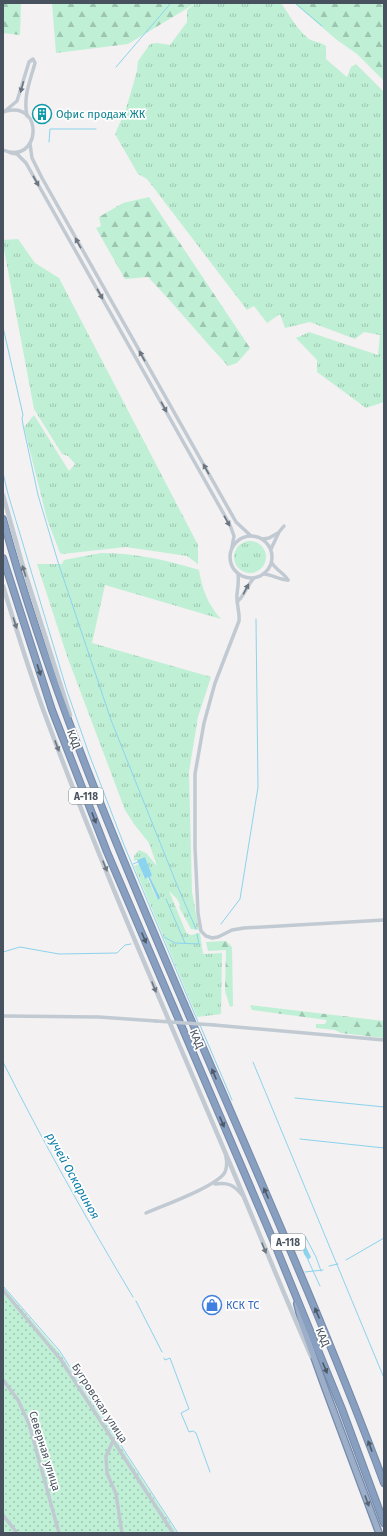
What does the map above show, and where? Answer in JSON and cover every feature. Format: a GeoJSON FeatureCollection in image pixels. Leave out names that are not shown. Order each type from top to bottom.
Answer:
{"type":"FeatureCollection","features":[{"type":"Feature","properties":{"kind":"highway","name":"КАД"},"geometry":{"type":"LineString","coordinates":[[3,519],[15,564],[59,696],[81,755],[124,863],[285,1236],[354,1403],[384,1483]]}},
{"type":"Feature","properties":{"kind":"highway","name":"КАД"},"geometry":{"type":"LineString","coordinates":[[3,558],[52,710],[107,852],[342,1408],[384,1523]]}},
{"type":"Feature","properties":{"kind":"highway"},"geometry":{"type":"LineString","coordinates":[[294,1293],[302,1324],[379,1533]]}},
{"type":"Feature","properties":{"kind":"street"},"geometry":{"type":"LineString","coordinates":[[4,112],[17,101],[29,62],[33,59],[35,63],[25,97],[27,116],[33,126],[34,132],[30,144],[32,158],[236,522],[250,536]]}},
{"type":"Feature","properties":{"kind":"street"},"geometry":{"type":"LineString","coordinates":[[4,112],[16,111],[27,116]]}},
{"type":"Feature","properties":{"kind":"street"},"geometry":{"type":"LineString","coordinates":[[11,153],[25,149],[30,144]]}},
{"type":"Feature","properties":{"kind":"street"},"geometry":{"type":"LineString","coordinates":[[3,150],[17,154],[26,162],[226,518],[234,536],[230,553],[231,564],[238,574],[248,578],[270,574],[282,580],[288,580],[272,563]]}},
{"type":"Feature","properties":{"kind":"street"},"geometry":{"type":"LineString","coordinates":[[3,495],[22,563],[81,755]]}},
{"type":"Feature","properties":{"kind":"street"},"geometry":{"type":"LineString","coordinates":[[264,574],[272,563],[271,549],[279,532],[284,526]]}},
{"type":"Feature","properties":{"kind":"street"},"geometry":{"type":"LineString","coordinates":[[232,547],[240,539],[250,536],[263,539],[269,538],[279,532]]}},
{"type":"Feature","properties":{"kind":"street"},"geometry":{"type":"LineString","coordinates":[[263,539],[271,549]]}},
{"type":"Feature","properties":{"kind":"street"},"geometry":{"type":"LineString","coordinates":[[238,574],[237,595],[239,621],[215,683],[204,723],[195,774],[195,847],[198,913],[201,931],[206,936],[212,938],[218,937],[232,930],[244,928],[384,920]]}},
{"type":"Feature","properties":{"kind":"street"},"geometry":{"type":"LineString","coordinates":[[238,601],[242,598],[248,585],[254,578]]}},
{"type":"Feature","properties":{"kind":"street"},"geometry":{"type":"LineString","coordinates":[[3,586],[44,711],[78,799],[161,1005],[325,1388]]}},
{"type":"Feature","properties":{"kind":"street"},"geometry":{"type":"LineString","coordinates":[[3,1016],[99,1017],[214,1025],[384,1040]]}},
{"type":"Feature","properties":{"kind":"street"},"geometry":{"type":"LineString","coordinates":[[214,1184],[225,1172],[227,1166],[225,1152]]}},
{"type":"Feature","properties":{"kind":"street"},"geometry":{"type":"LineString","coordinates":[[146,1213],[214,1184],[229,1184],[235,1187],[245,1199]]}},
{"type":"Feature","properties":{"kind":"street","name":"Бугровская улица"},"geometry":{"type":"LineString","coordinates":[[3,1290],[61,1360],[114,1439],[173,1533]]}},
{"type":"Feature","properties":{"kind":"street","name":"Северная улица"},"geometry":{"type":"LineString","coordinates":[[3,1380],[18,1400],[29,1424],[59,1533]]}},
{"type":"Feature","properties":{"kind":"street"},"geometry":{"type":"LineString","coordinates":[[114,1439],[106,1456],[107,1473],[116,1494],[122,1533]]}},
{"type":"Feature","properties":{"kind":"street"},"geometry":{"type":"LineString","coordinates":[[3,1515],[18,1533]]}},
{"type":"Feature","properties":{"kind":"green space"},"geometry":{"type":"Polygon","coordinates":[[[3,3],[21,3],[20,35],[3,33],[3,3]]]}},
{"type":"Feature","properties":{"kind":"green space"},"geometry":{"type":"Polygon","coordinates":[[[52,3],[196,3],[128,44],[56,53],[52,3]]]}},
{"type":"Feature","properties":{"kind":"green space"},"geometry":{"type":"Polygon","coordinates":[[[196,3],[281,3],[305,36],[326,46],[326,59],[347,77],[351,67],[356,64],[384,92],[384,402],[366,408],[317,372],[317,360],[296,338],[309,332],[378,355],[380,335],[364,332],[355,339],[310,322],[285,328],[280,314],[267,323],[254,306],[247,310],[147,179],[138,174],[115,134],[126,109],[137,71],[138,61],[150,44],[157,43],[170,45],[187,22],[187,10],[196,3]]]}},
{"type":"Feature","properties":{"kind":"green space"},"geometry":{"type":"Polygon","coordinates":[[[294,3],[384,3],[384,81],[357,54],[337,40],[294,3]]]}},
{"type":"Feature","properties":{"kind":"green space"},"geometry":{"type":"Polygon","coordinates":[[[149,197],[250,348],[237,363],[228,366],[148,277],[125,279],[96,228],[101,226],[99,217],[123,203],[149,197]]]}},
{"type":"Feature","properties":{"kind":"green space"},"geometry":{"type":"Polygon","coordinates":[[[18,239],[35,263],[59,278],[198,545],[198,564],[187,556],[126,547],[60,553],[47,519],[24,427],[34,415],[69,471],[75,464],[68,456],[62,454],[34,409],[3,244],[3,240],[18,239]]]}},
{"type":"Feature","properties":{"kind":"green space"},"geometry":{"type":"Polygon","coordinates":[[[253,541],[259,543],[264,548],[266,557],[264,566],[259,571],[247,573],[241,571],[236,566],[234,554],[236,548],[241,543],[253,541]]]}},
{"type":"Feature","properties":{"kind":"green space"},"geometry":{"type":"Polygon","coordinates":[[[101,553],[126,554],[151,558],[199,570],[206,596],[212,608],[221,619],[105,585],[92,643],[211,677],[198,717],[189,772],[192,892],[199,930],[191,929],[179,907],[180,905],[177,899],[169,891],[186,932],[191,935],[200,933],[203,954],[222,953],[221,1014],[197,1017],[134,866],[139,864],[144,878],[147,877],[157,899],[159,899],[150,876],[152,875],[145,857],[134,861],[134,856],[139,850],[146,853],[157,866],[149,843],[125,810],[67,656],[37,564],[62,564],[64,560],[101,553]]]}},
{"type":"Feature","properties":{"kind":"green space"},"geometry":{"type":"Polygon","coordinates":[[[226,941],[232,947],[233,1006],[230,1007],[225,991],[226,950],[208,951],[206,942],[226,941]]]}},
{"type":"Feature","properties":{"kind":"green space"},"geometry":{"type":"Polygon","coordinates":[[[250,1005],[384,1021],[384,1038],[341,1033],[335,1030],[316,1028],[316,1024],[325,1024],[327,1020],[252,1010],[250,1005]]]}},
{"type":"Feature","properties":{"kind":"green space"},"geometry":{"type":"Polygon","coordinates":[[[3,1287],[59,1352],[177,1533],[3,1533],[3,1287]]]}},
{"type":"Feature","properties":{"kind":"water"},"geometry":{"type":"Polygon","coordinates":[[[145,857],[152,875],[150,877],[160,898],[158,900],[148,877],[145,879],[137,860],[145,857]]]}},
{"type":"Feature","properties":{"kind":"water"},"geometry":{"type":"Polygon","coordinates":[[[304,1246],[311,1257],[308,1260],[302,1247],[304,1246]]]}},
{"type":"Feature","properties":{"kind":"waterway"},"geometry":{"type":"LineString","coordinates":[[116,67],[171,3]]}},
{"type":"Feature","properties":{"kind":"waterway"},"geometry":{"type":"LineString","coordinates":[[295,3],[322,26]]}},
{"type":"Feature","properties":{"kind":"waterway"},"geometry":{"type":"LineString","coordinates":[[49,142],[50,129],[96,129]]}},
{"type":"Feature","properties":{"kind":"waterway"},"geometry":{"type":"LineString","coordinates":[[3,327],[23,415],[23,425],[38,495],[58,562],[111,720],[196,929]]}},
{"type":"Feature","properties":{"kind":"waterway"},"geometry":{"type":"LineString","coordinates":[[3,473],[67,691],[89,754],[124,845],[198,1022]]}},
{"type":"Feature","properties":{"kind":"waterway"},"geometry":{"type":"LineString","coordinates":[[221,924],[240,899],[258,787],[256,619]]}},
{"type":"Feature","properties":{"kind":"waterway"},"geometry":{"type":"LineString","coordinates":[[133,864],[138,862]]}},
{"type":"Feature","properties":{"kind":"waterway"},"geometry":{"type":"LineString","coordinates":[[166,899],[185,943]]}},
{"type":"Feature","properties":{"kind":"waterway"},"geometry":{"type":"LineString","coordinates":[[164,937],[175,943],[199,944],[197,934]]}},
{"type":"Feature","properties":{"kind":"waterway"},"geometry":{"type":"LineString","coordinates":[[3,952],[20,947],[59,954],[117,953],[125,945],[131,944]]}},
{"type":"Feature","properties":{"kind":"waterway"},"geometry":{"type":"LineString","coordinates":[[200,1025],[232,1100]]}},
{"type":"Feature","properties":{"kind":"waterway","name":"ручей Оскариноя"},"geometry":{"type":"LineString","coordinates":[[3,1062],[66,1181],[133,1297]]}},
{"type":"Feature","properties":{"kind":"waterway"},"geometry":{"type":"LineString","coordinates":[[253,1062],[384,1378]]}},
{"type":"Feature","properties":{"kind":"waterway"},"geometry":{"type":"LineString","coordinates":[[295,1098],[384,1107]]}},
{"type":"Feature","properties":{"kind":"waterway"},"geometry":{"type":"LineString","coordinates":[[300,1139],[384,1148]]}},
{"type":"Feature","properties":{"kind":"waterway"},"geometry":{"type":"LineString","coordinates":[[305,1236],[316,1257],[321,1271]]}},
{"type":"Feature","properties":{"kind":"waterway"},"geometry":{"type":"LineString","coordinates":[[346,1260],[384,1238]]}},
{"type":"Feature","properties":{"kind":"waterway"},"geometry":{"type":"LineString","coordinates":[[308,1260],[320,1286]]}},
{"type":"Feature","properties":{"kind":"waterway"},"geometry":{"type":"LineString","coordinates":[[329,1266],[338,1264]]}},
{"type":"Feature","properties":{"kind":"waterway"},"geometry":{"type":"LineString","coordinates":[[305,1272],[323,1270]]}},
{"type":"Feature","properties":{"kind":"waterway"},"geometry":{"type":"LineString","coordinates":[[3,1286],[59,1350],[178,1533]]}},
{"type":"Feature","properties":{"kind":"waterway","name":"ручей Оскариноя"},"geometry":{"type":"LineString","coordinates":[[136,1301],[162,1352]]}},
{"type":"Feature","properties":{"kind":"waterway","name":"ручей Оскариноя"},"geometry":{"type":"LineString","coordinates":[[164,1358],[165,1360],[170,1358],[189,1409],[181,1413],[189,1432],[193,1431],[196,1433],[210,1472]]}},
{"type":"Feature","properties":{"kind":"place","name":"Офис продаж ЖК"},"geometry":{"type":"Point","coordinates":[42,114]}},
{"type":"Feature","properties":{"kind":"place","name":"КСК ТС"},"geometry":{"type":"Point","coordinates":[212,1305]}}]}
